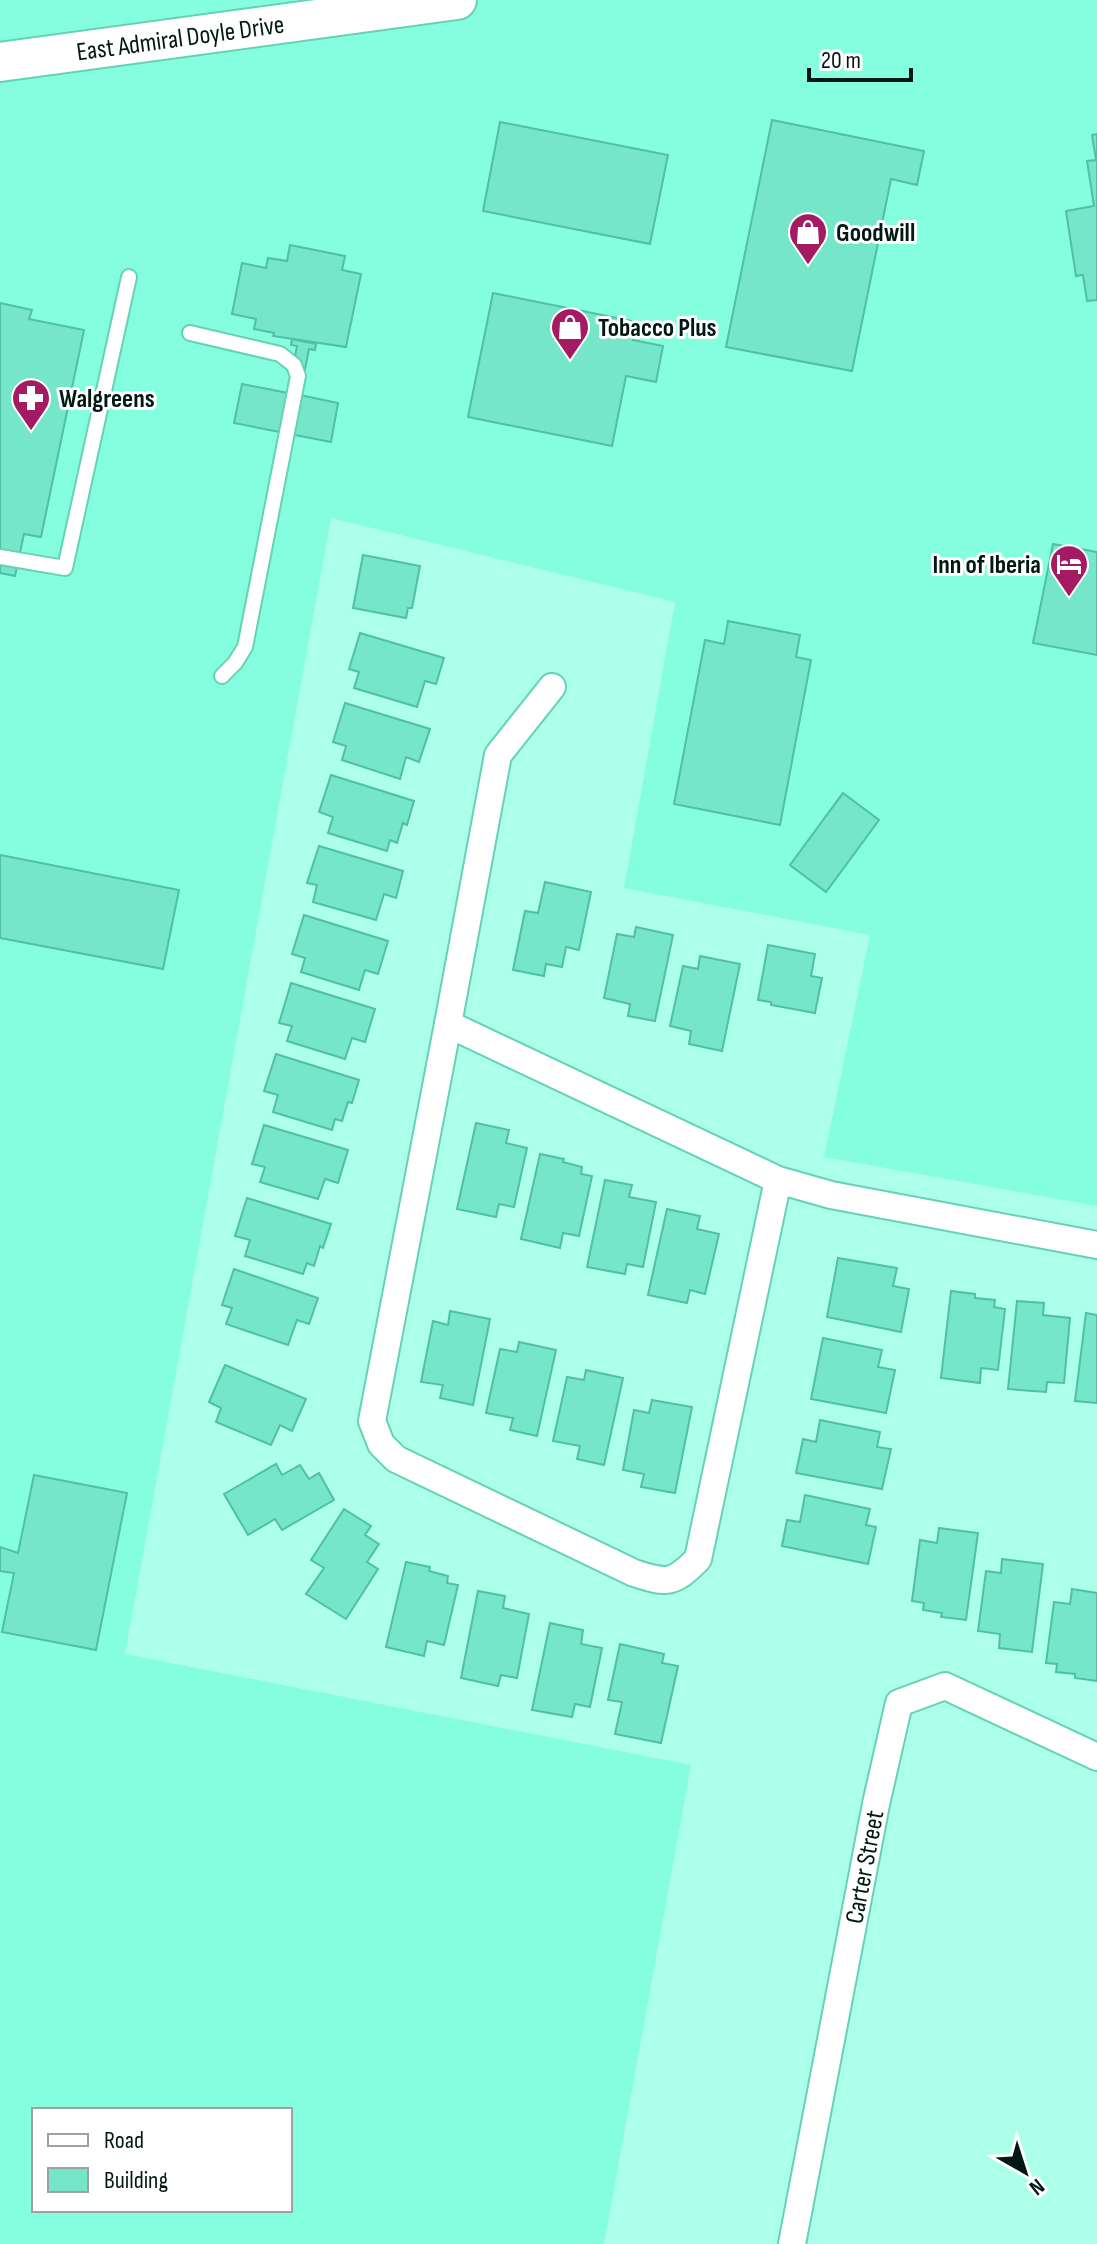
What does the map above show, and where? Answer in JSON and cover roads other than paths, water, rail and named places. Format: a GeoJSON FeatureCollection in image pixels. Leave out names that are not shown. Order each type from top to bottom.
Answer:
{"type":"FeatureCollection","features":[{"type":"Feature","properties":{"kind":"main road","name":"East Admiral Doyle Drive"},"geometry":{"type":"LineString","coordinates":[[0,62],[457,0]]}},
{"type":"Feature","properties":{"kind":"street"},"geometry":{"type":"LineString","coordinates":[[552,687],[498,755],[372,1421],[381,1444],[396,1459],[634,1573],[658,1581],[680,1577],[698,1559],[778,1180]]}},
{"type":"Feature","properties":{"kind":"street"},"geometry":{"type":"LineString","coordinates":[[448,1024],[778,1180],[831,1195],[1097,1245]]}},
{"type":"Feature","properties":{"kind":"street","name":"Carter Street"},"geometry":{"type":"LineString","coordinates":[[792,2244],[876,1804],[899,1703],[945,1686],[1097,1757]]}},
{"type":"Feature","properties":{"kind":"lane"},"geometry":{"type":"LineString","coordinates":[[0,557],[65,568],[129,277]]}},
{"type":"Feature","properties":{"kind":"lane"},"geometry":{"type":"LineString","coordinates":[[190,333],[280,354],[294,365],[298,376],[245,647],[222,676]]}},
{"type":"Feature","properties":{"kind":"place","name":"Goodwill"},"geometry":{"type":"Point","coordinates":[808,266]}},
{"type":"Feature","properties":{"kind":"place","name":"Tobacco Plus"},"geometry":{"type":"Point","coordinates":[570,361]}},
{"type":"Feature","properties":{"kind":"place","name":"Walgreens"},"geometry":{"type":"Point","coordinates":[31,432]}},
{"type":"Feature","properties":{"kind":"place","name":"Inn of Iberia"},"geometry":{"type":"Point","coordinates":[1069,598]}}]}
